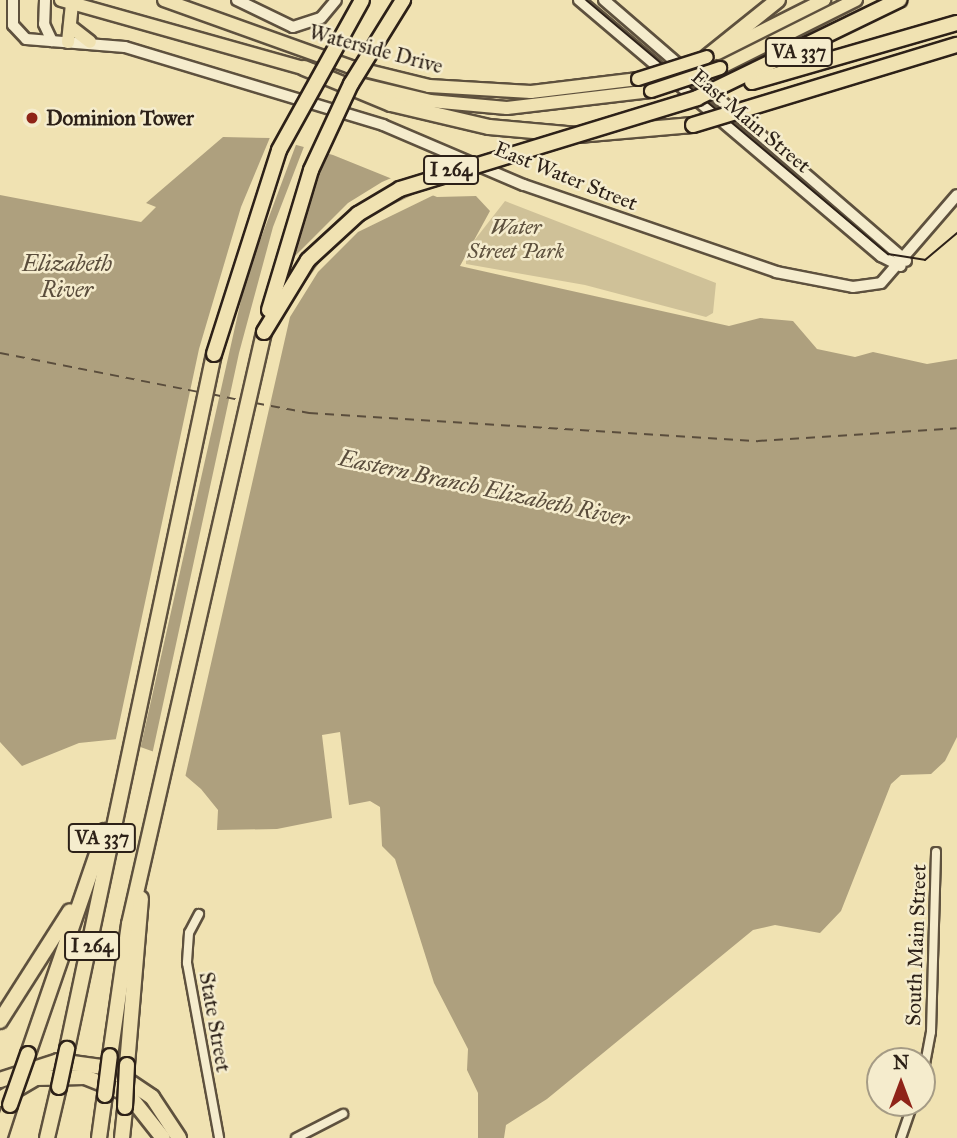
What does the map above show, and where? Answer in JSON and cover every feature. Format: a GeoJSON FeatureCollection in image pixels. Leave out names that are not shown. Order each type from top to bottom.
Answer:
{"type":"FeatureCollection","features":[{"type":"Feature","properties":{"kind":"highway","name":"I 264"},"geometry":{"type":"LineString","coordinates":[[47,1138],[120,782],[214,354],[250,226],[289,128],[362,0]]}},
{"type":"Feature","properties":{"kind":"highway"},"geometry":{"type":"LineString","coordinates":[[264,332],[280,257],[311,170],[351,84],[402,0]]}},
{"type":"Feature","properties":{"kind":"highway"},"geometry":{"type":"LineString","coordinates":[[708,57],[778,0]]}},
{"type":"Feature","properties":{"kind":"highway","name":"VA 337"},"geometry":{"type":"LineString","coordinates":[[697,98],[899,0]]}},
{"type":"Feature","properties":{"kind":"highway","name":"I 264"},"geometry":{"type":"LineString","coordinates":[[99,1138],[110,1056],[142,873],[256,365],[264,332],[307,260],[378,200],[425,178],[957,23]]}},
{"type":"Feature","properties":{"kind":"highway"},"geometry":{"type":"LineString","coordinates":[[304,68],[391,104],[489,127],[578,135],[693,125],[957,45]]}},
{"type":"Feature","properties":{"kind":"highway","name":"VA 337"},"geometry":{"type":"LineString","coordinates":[[0,1021],[83,893],[120,782]]}},
{"type":"Feature","properties":{"kind":"highway","name":"VA 337"},"geometry":{"type":"LineString","coordinates":[[122,1138],[142,873]]}},
{"type":"Feature","properties":{"kind":"highway"},"geometry":{"type":"LineString","coordinates":[[0,1136],[5,1102],[28,1054],[83,893]]}},
{"type":"Feature","properties":{"kind":"highway"},"geometry":{"type":"LineString","coordinates":[[0,1080],[58,1061],[108,1068],[152,1097],[179,1138]]}},
{"type":"Feature","properties":{"kind":"highway"},"geometry":{"type":"LineString","coordinates":[[5,1102],[36,1078],[85,1077],[128,1094],[163,1138]]}},
{"type":"Feature","properties":{"kind":"main road","name":"East Water Street"},"geometry":{"type":"LineString","coordinates":[[13,0],[19,36],[145,52],[250,90],[426,139],[524,185],[739,263],[862,287],[881,284],[904,263],[957,195]]}},
{"type":"Feature","properties":{"kind":"main road"},"geometry":{"type":"LineString","coordinates":[[45,0],[44,24],[52,41]]}},
{"type":"Feature","properties":{"kind":"main road","name":"Waterside Drive"},"geometry":{"type":"LineString","coordinates":[[164,0],[412,83],[531,92],[638,79],[708,57],[824,0]]}},
{"type":"Feature","properties":{"kind":"main road"},"geometry":{"type":"LineString","coordinates":[[237,0],[293,27],[321,18],[336,0]]}},
{"type":"Feature","properties":{"kind":"main road","name":"East Main Street"},"geometry":{"type":"LineString","coordinates":[[579,0],[878,253],[904,263]]}},
{"type":"Feature","properties":{"kind":"main road","name":"East Main Street"},"geometry":{"type":"LineString","coordinates":[[604,0],[904,263]]}},
{"type":"Feature","properties":{"kind":"main road","name":"Waterside Drive"},"geometry":{"type":"LineString","coordinates":[[66,2],[412,98],[489,107],[579,104],[651,91],[720,68],[855,0]]}},
{"type":"Feature","properties":{"kind":"main road"},"geometry":{"type":"LineString","coordinates":[[66,2],[71,27],[68,42]]}},
{"type":"Feature","properties":{"kind":"main road"},"geometry":{"type":"LineString","coordinates":[[71,27],[90,43]]}},
{"type":"Feature","properties":{"kind":"street","name":"South Main Street"},"geometry":{"type":"LineString","coordinates":[[928,1047],[931,1032],[936,852]]}},
{"type":"Feature","properties":{"kind":"street","name":"State Street"},"geometry":{"type":"LineString","coordinates":[[199,914],[189,933],[187,963],[219,1138]]}},
{"type":"Feature","properties":{"kind":"street"},"geometry":{"type":"LineString","coordinates":[[296,1138],[342,1114]]}},
{"type":"Feature","properties":{"kind":"street"},"geometry":{"type":"LineString","coordinates":[[901,1138],[908,1117]]}},
{"type":"Feature","properties":{"kind":"green space","name":"Water Street Park"},"geometry":{"type":"Polygon","coordinates":[[[505,201],[716,283],[713,313],[706,317],[585,285],[466,264],[466,251],[505,201]]]}},
{"type":"Feature","properties":{"kind":"water"},"geometry":{"type":"Polygon","coordinates":[[[223,137],[271,138],[333,155],[437,197],[476,196],[490,211],[460,266],[729,326],[760,318],[793,321],[817,349],[855,357],[873,352],[927,364],[957,359],[957,737],[945,761],[931,774],[901,775],[891,784],[841,911],[820,933],[775,925],[753,930],[547,1099],[506,1125],[504,1138],[478,1138],[478,1093],[467,1070],[468,1049],[434,983],[395,859],[382,846],[380,807],[370,801],[349,805],[340,732],[322,735],[332,818],[277,829],[217,830],[218,810],[201,789],[160,754],[118,739],[79,743],[22,766],[0,742],[0,195],[141,222],[156,207],[146,203],[223,137]]]}},
{"type":"Feature","properties":{"kind":"pier"},"geometry":{"type":"Polygon","coordinates":[[[271,135],[297,142],[246,278],[140,750],[115,743],[199,349],[241,207],[271,135]]]}},
{"type":"Feature","properties":{"kind":"pier"},"geometry":{"type":"Polygon","coordinates":[[[305,144],[325,149],[292,259],[348,203],[382,182],[396,176],[422,187],[355,223],[310,268],[286,310],[327,252],[371,215],[421,191],[438,193],[358,232],[318,272],[290,317],[184,782],[152,755],[239,353],[273,227],[305,144]]]}},
{"type":"Feature","properties":{"kind":"ferry route"},"geometry":{"type":"LineString","coordinates":[[0,353],[198,392]]}},
{"type":"Feature","properties":{"kind":"ferry route"},"geometry":{"type":"LineString","coordinates":[[211,394],[243,401]]}},
{"type":"Feature","properties":{"kind":"ferry route"},"geometry":{"type":"LineString","coordinates":[[255,403],[309,413],[758,441],[957,428]]}},
{"type":"Feature","properties":{"kind":"tram line"},"geometry":{"type":"LineString","coordinates":[[586,0],[888,254],[925,260],[957,233]]}},
{"type":"Feature","properties":{"kind":"place","name":"Dominion Tower"},"geometry":{"type":"Point","coordinates":[32,118]}},
{"type":"Feature","properties":{"kind":"water label","name":"Elizabeth River"},"geometry":{"type":"Point","coordinates":[67,276]}},
{"type":"Feature","properties":{"kind":"water label","name":"Eastern Branch Elizabeth River"},"geometry":{"type":"Point","coordinates":[484,488]}}]}
